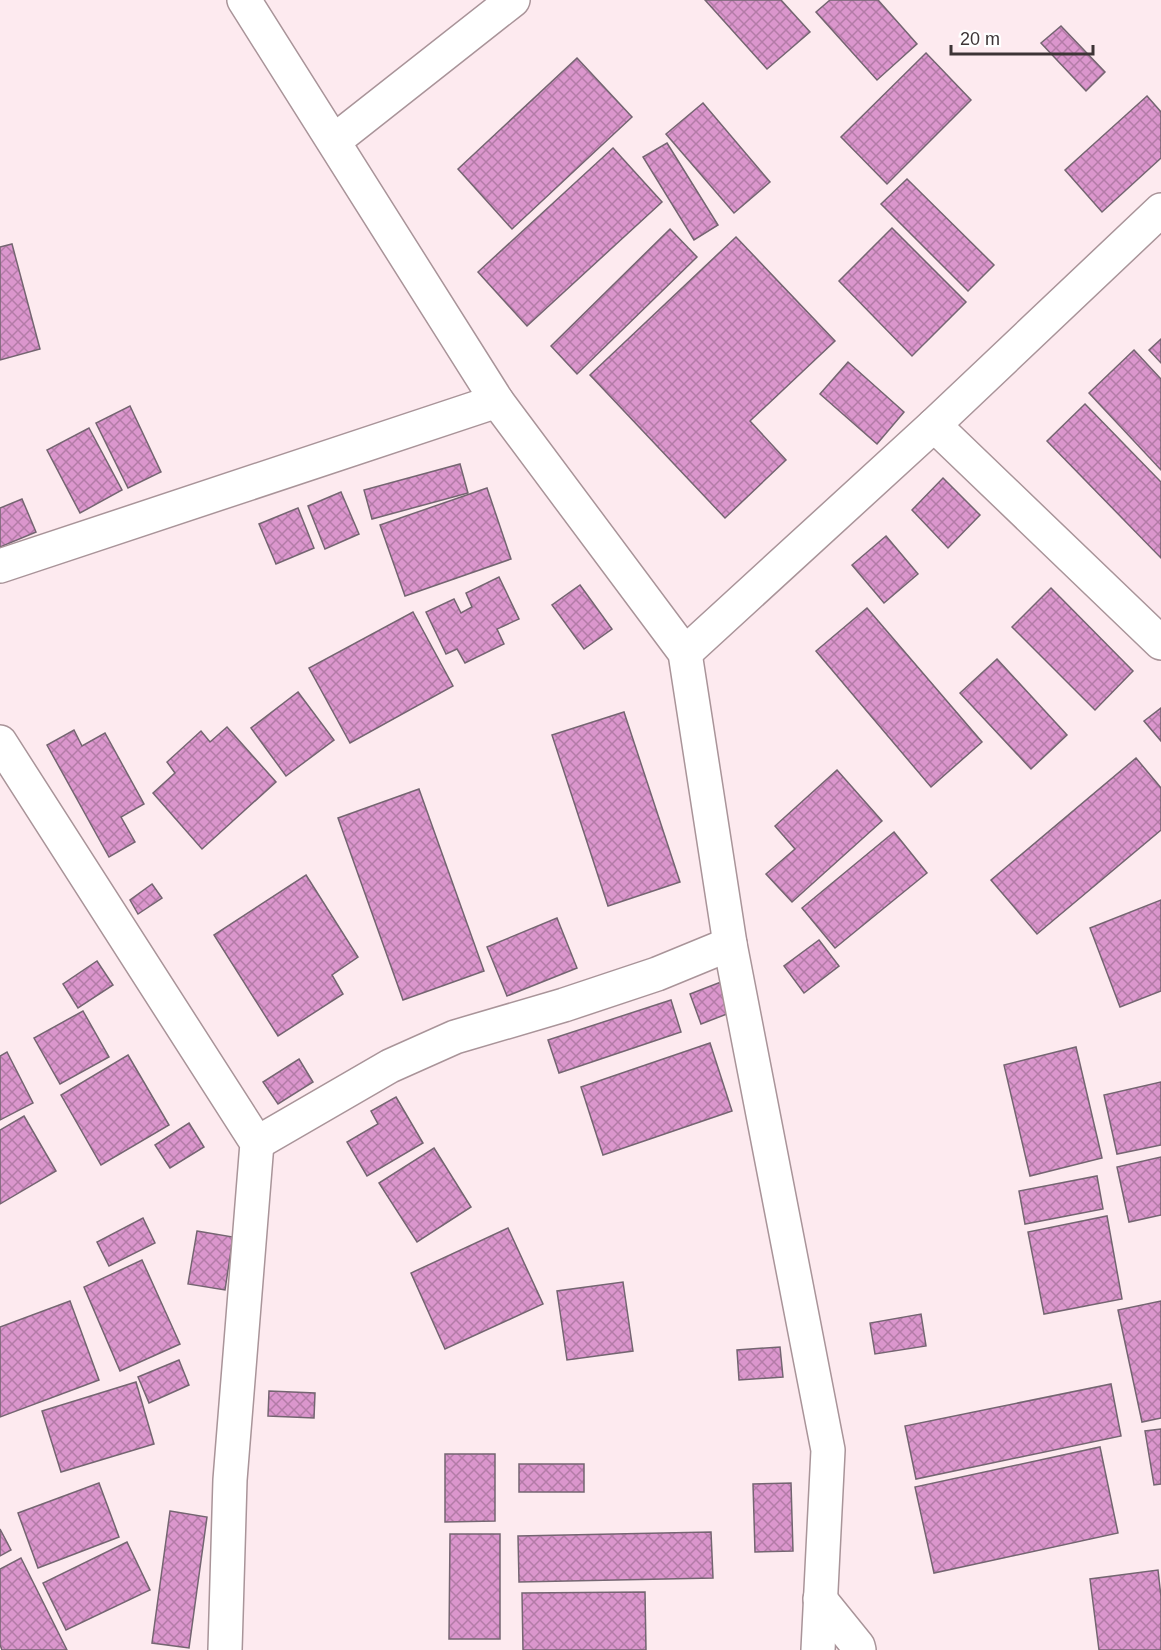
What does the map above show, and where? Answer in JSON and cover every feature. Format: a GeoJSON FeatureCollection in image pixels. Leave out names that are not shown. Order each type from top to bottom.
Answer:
{"type":"FeatureCollection","features":[{"type":"Feature","properties":{"kind":"street"},"geometry":{"type":"LineString","coordinates":[[244,0],[497,401],[685,653],[730,944],[828,1450],[818,1650]]}},
{"type":"Feature","properties":{"kind":"street"},"geometry":{"type":"LineString","coordinates":[[334,141],[513,0]]}},
{"type":"Feature","properties":{"kind":"street"},"geometry":{"type":"LineString","coordinates":[[685,653],[934,425],[1161,210]]}},
{"type":"Feature","properties":{"kind":"street"},"geometry":{"type":"LineString","coordinates":[[0,566],[497,401]]}},
{"type":"Feature","properties":{"kind":"street"},"geometry":{"type":"LineString","coordinates":[[934,425],[1161,643]]}},
{"type":"Feature","properties":{"kind":"street"},"geometry":{"type":"LineString","coordinates":[[0,742],[257,1143],[230,1480],[225,1650]]}},
{"type":"Feature","properties":{"kind":"street"},"geometry":{"type":"LineString","coordinates":[[257,1143],[390,1066],[455,1037],[564,1005],[657,974],[730,944]]}},
{"type":"Feature","properties":{"kind":"street"},"geometry":{"type":"LineString","coordinates":[[820,1599],[859,1650]]}},
{"type":"Feature","properties":{"kind":"building"},"geometry":{"type":"Polygon","coordinates":[[[705,0],[781,0],[810,32],[767,69],[705,0]]]}},
{"type":"Feature","properties":{"kind":"building"},"geometry":{"type":"Polygon","coordinates":[[[830,0],[878,0],[917,44],[877,80],[816,12],[830,0]]]}},
{"type":"Feature","properties":{"kind":"building"},"geometry":{"type":"Polygon","coordinates":[[[1061,26],[1105,72],[1086,91],[1041,43],[1061,26]]]}},
{"type":"Feature","properties":{"kind":"building"},"geometry":{"type":"Polygon","coordinates":[[[926,53],[971,100],[887,184],[841,137],[926,53]]]}},
{"type":"Feature","properties":{"kind":"building"},"geometry":{"type":"Polygon","coordinates":[[[577,58],[632,117],[512,229],[458,169],[577,58]]]}},
{"type":"Feature","properties":{"kind":"building"},"geometry":{"type":"Polygon","coordinates":[[[1147,96],[1161,112],[1161,158],[1102,212],[1065,170],[1147,96]]]}},
{"type":"Feature","properties":{"kind":"building"},"geometry":{"type":"Polygon","coordinates":[[[703,103],[770,182],[734,213],[666,134],[703,103]]]}},
{"type":"Feature","properties":{"kind":"building"},"geometry":{"type":"Polygon","coordinates":[[[667,143],[718,225],[694,240],[643,157],[667,143]]]}},
{"type":"Feature","properties":{"kind":"building"},"geometry":{"type":"Polygon","coordinates":[[[613,148],[662,202],[527,326],[478,272],[613,148]]]}},
{"type":"Feature","properties":{"kind":"building"},"geometry":{"type":"Polygon","coordinates":[[[907,179],[994,265],[968,291],[881,204],[907,179]]]}},
{"type":"Feature","properties":{"kind":"building"},"geometry":{"type":"Polygon","coordinates":[[[892,228],[966,302],[912,356],[839,281],[892,228]]]}},
{"type":"Feature","properties":{"kind":"building"},"geometry":{"type":"Polygon","coordinates":[[[670,229],[697,257],[577,374],[551,346],[670,229]]]}},
{"type":"Feature","properties":{"kind":"building"},"geometry":{"type":"Polygon","coordinates":[[[736,237],[835,341],[750,421],[786,460],[725,518],[590,375],[736,237]]]}},
{"type":"Feature","properties":{"kind":"building"},"geometry":{"type":"Polygon","coordinates":[[[12,244],[40,349],[0,360],[0,247],[12,244]]]}},
{"type":"Feature","properties":{"kind":"building"},"geometry":{"type":"Polygon","coordinates":[[[1161,339],[1161,363],[1149,350],[1161,339]]]}},
{"type":"Feature","properties":{"kind":"building"},"geometry":{"type":"Polygon","coordinates":[[[1134,350],[1161,379],[1161,470],[1089,393],[1134,350]]]}},
{"type":"Feature","properties":{"kind":"building"},"geometry":{"type":"Polygon","coordinates":[[[848,362],[904,412],[877,444],[820,394],[848,362]]]}},
{"type":"Feature","properties":{"kind":"building"},"geometry":{"type":"Polygon","coordinates":[[[1085,404],[1161,482],[1161,558],[1047,441],[1085,404]]]}},
{"type":"Feature","properties":{"kind":"building"},"geometry":{"type":"Polygon","coordinates":[[[130,406],[161,472],[128,488],[96,423],[130,406]]]}},
{"type":"Feature","properties":{"kind":"building"},"geometry":{"type":"Polygon","coordinates":[[[89,428],[122,490],[80,513],[47,450],[89,428]]]}},
{"type":"Feature","properties":{"kind":"building"},"geometry":{"type":"Polygon","coordinates":[[[460,464],[468,493],[372,519],[364,490],[460,464]]]}},
{"type":"Feature","properties":{"kind":"building"},"geometry":{"type":"Polygon","coordinates":[[[943,478],[980,515],[948,548],[912,510],[943,478]]]}},
{"type":"Feature","properties":{"kind":"building"},"geometry":{"type":"Polygon","coordinates":[[[487,488],[511,559],[405,596],[380,525],[487,488]]]}},
{"type":"Feature","properties":{"kind":"building"},"geometry":{"type":"Polygon","coordinates":[[[341,492],[359,534],[325,549],[308,506],[341,492]]]}},
{"type":"Feature","properties":{"kind":"building"},"geometry":{"type":"Polygon","coordinates":[[[22,499],[36,532],[0,547],[0,508],[22,499]]]}},
{"type":"Feature","properties":{"kind":"building"},"geometry":{"type":"Polygon","coordinates":[[[298,508],[314,548],[276,564],[259,524],[298,508]]]}},
{"type":"Feature","properties":{"kind":"building"},"geometry":{"type":"Polygon","coordinates":[[[886,536],[918,574],[884,603],[852,565],[886,536]]]}},
{"type":"Feature","properties":{"kind":"building"},"geometry":{"type":"Polygon","coordinates":[[[499,577],[519,619],[497,629],[504,644],[465,663],[457,649],[446,654],[426,612],[454,599],[461,613],[472,607],[466,593],[499,577]]]}},
{"type":"Feature","properties":{"kind":"building"},"geometry":{"type":"Polygon","coordinates":[[[580,585],[612,629],[584,649],[552,605],[580,585]]]}},
{"type":"Feature","properties":{"kind":"building"},"geometry":{"type":"Polygon","coordinates":[[[1051,588],[1133,671],[1095,710],[1012,627],[1051,588]]]}},
{"type":"Feature","properties":{"kind":"building"},"geometry":{"type":"Polygon","coordinates":[[[867,608],[982,742],[931,787],[816,651],[867,608]]]}},
{"type":"Feature","properties":{"kind":"building"},"geometry":{"type":"Polygon","coordinates":[[[413,612],[453,686],[350,743],[309,668],[413,612]]]}},
{"type":"Feature","properties":{"kind":"building"},"geometry":{"type":"Polygon","coordinates":[[[997,659],[1067,735],[1031,769],[960,693],[997,659]]]}},
{"type":"Feature","properties":{"kind":"building"},"geometry":{"type":"Polygon","coordinates":[[[298,692],[334,740],[286,776],[251,728],[298,692]]]}},
{"type":"Feature","properties":{"kind":"building"},"geometry":{"type":"Polygon","coordinates":[[[1161,708],[1161,741],[1144,721],[1161,708]]]}},
{"type":"Feature","properties":{"kind":"building"},"geometry":{"type":"Polygon","coordinates":[[[624,712],[680,882],[608,906],[552,735],[624,712]]]}},
{"type":"Feature","properties":{"kind":"building"},"geometry":{"type":"Polygon","coordinates":[[[227,727],[276,782],[202,849],[153,793],[175,773],[167,762],[201,731],[210,742],[227,727]]]}},
{"type":"Feature","properties":{"kind":"building"},"geometry":{"type":"Polygon","coordinates":[[[74,730],[82,746],[105,733],[144,804],[121,817],[135,842],[109,857],[47,745],[74,730]]]}},
{"type":"Feature","properties":{"kind":"building"},"geometry":{"type":"Polygon","coordinates":[[[1136,758],[1161,788],[1161,830],[1037,934],[991,880],[1136,758]]]}},
{"type":"Feature","properties":{"kind":"building"},"geometry":{"type":"Polygon","coordinates":[[[837,770],[882,821],[792,902],[766,874],[795,849],[775,826],[837,770]]]}},
{"type":"Feature","properties":{"kind":"building"},"geometry":{"type":"Polygon","coordinates":[[[419,789],[484,971],[403,1000],[338,818],[419,789]]]}},
{"type":"Feature","properties":{"kind":"building"},"geometry":{"type":"Polygon","coordinates":[[[894,832],[927,873],[835,948],[802,908],[894,832]]]}},
{"type":"Feature","properties":{"kind":"building"},"geometry":{"type":"Polygon","coordinates":[[[306,875],[358,957],[332,975],[343,994],[278,1036],[214,935],[306,875]]]}},
{"type":"Feature","properties":{"kind":"building"},"geometry":{"type":"Polygon","coordinates":[[[152,884],[162,898],[138,914],[130,900],[152,884]]]}},
{"type":"Feature","properties":{"kind":"building"},"geometry":{"type":"Polygon","coordinates":[[[1161,900],[1161,991],[1120,1007],[1090,928],[1161,900]]]}},
{"type":"Feature","properties":{"kind":"building"},"geometry":{"type":"Polygon","coordinates":[[[557,918],[577,968],[507,996],[487,947],[557,918]]]}},
{"type":"Feature","properties":{"kind":"building"},"geometry":{"type":"Polygon","coordinates":[[[819,940],[839,966],[804,993],[784,966],[819,940]]]}},
{"type":"Feature","properties":{"kind":"building"},"geometry":{"type":"Polygon","coordinates":[[[97,961],[113,985],[78,1008],[63,984],[97,961]]]}},
{"type":"Feature","properties":{"kind":"building"},"geometry":{"type":"Polygon","coordinates":[[[721,982],[732,1012],[701,1024],[690,994],[721,982]]]}},
{"type":"Feature","properties":{"kind":"building"},"geometry":{"type":"Polygon","coordinates":[[[671,1000],[681,1032],[559,1073],[548,1040],[671,1000]]]}},
{"type":"Feature","properties":{"kind":"building"},"geometry":{"type":"Polygon","coordinates":[[[83,1011],[109,1057],[60,1084],[34,1038],[83,1011]]]}},
{"type":"Feature","properties":{"kind":"building"},"geometry":{"type":"Polygon","coordinates":[[[710,1043],[732,1111],[603,1155],[581,1087],[710,1043]]]}},
{"type":"Feature","properties":{"kind":"building"},"geometry":{"type":"Polygon","coordinates":[[[1076,1047],[1102,1158],[1030,1176],[1004,1065],[1076,1047]]]}},
{"type":"Feature","properties":{"kind":"building"},"geometry":{"type":"Polygon","coordinates":[[[7,1052],[33,1103],[0,1120],[0,1056],[7,1052]]]}},
{"type":"Feature","properties":{"kind":"building"},"geometry":{"type":"Polygon","coordinates":[[[128,1055],[169,1125],[101,1165],[61,1095],[128,1055]]]}},
{"type":"Feature","properties":{"kind":"building"},"geometry":{"type":"Polygon","coordinates":[[[299,1059],[313,1082],[278,1104],[263,1082],[299,1059]]]}},
{"type":"Feature","properties":{"kind":"building"},"geometry":{"type":"Polygon","coordinates":[[[1161,1082],[1161,1145],[1117,1154],[1104,1095],[1161,1082]]]}},
{"type":"Feature","properties":{"kind":"building"},"geometry":{"type":"Polygon","coordinates":[[[396,1097],[423,1143],[367,1176],[347,1142],[378,1124],[371,1111],[396,1097]]]}},
{"type":"Feature","properties":{"kind":"building"},"geometry":{"type":"Polygon","coordinates":[[[24,1116],[56,1171],[0,1204],[0,1130],[24,1116]]]}},
{"type":"Feature","properties":{"kind":"building"},"geometry":{"type":"Polygon","coordinates":[[[189,1123],[204,1147],[170,1168],[155,1145],[189,1123]]]}},
{"type":"Feature","properties":{"kind":"building"},"geometry":{"type":"Polygon","coordinates":[[[434,1148],[471,1207],[417,1242],[379,1183],[434,1148]]]}},
{"type":"Feature","properties":{"kind":"building"},"geometry":{"type":"Polygon","coordinates":[[[1161,1157],[1161,1215],[1129,1222],[1117,1167],[1161,1157]]]}},
{"type":"Feature","properties":{"kind":"building"},"geometry":{"type":"Polygon","coordinates":[[[1097,1176],[1103,1209],[1025,1224],[1019,1191],[1097,1176]]]}},
{"type":"Feature","properties":{"kind":"building"},"geometry":{"type":"Polygon","coordinates":[[[1107,1216],[1122,1299],[1044,1314],[1028,1232],[1107,1216]]]}},
{"type":"Feature","properties":{"kind":"building"},"geometry":{"type":"Polygon","coordinates":[[[143,1218],[155,1243],[109,1266],[97,1242],[143,1218]]]}},
{"type":"Feature","properties":{"kind":"building"},"geometry":{"type":"Polygon","coordinates":[[[508,1228],[543,1304],[445,1349],[411,1273],[508,1228]]]}},
{"type":"Feature","properties":{"kind":"building"},"geometry":{"type":"Polygon","coordinates":[[[197,1231],[233,1237],[225,1290],[188,1284],[197,1231]]]}},
{"type":"Feature","properties":{"kind":"building"},"geometry":{"type":"Polygon","coordinates":[[[142,1260],[180,1344],[120,1371],[84,1287],[142,1260]]]}},
{"type":"Feature","properties":{"kind":"building"},"geometry":{"type":"Polygon","coordinates":[[[623,1282],[633,1351],[567,1360],[557,1291],[623,1282]]]}},
{"type":"Feature","properties":{"kind":"building"},"geometry":{"type":"Polygon","coordinates":[[[70,1301],[99,1380],[0,1417],[0,1327],[70,1301]]]}},
{"type":"Feature","properties":{"kind":"building"},"geometry":{"type":"Polygon","coordinates":[[[1161,1301],[1161,1418],[1142,1422],[1118,1310],[1161,1301]]]}},
{"type":"Feature","properties":{"kind":"building"},"geometry":{"type":"Polygon","coordinates":[[[921,1314],[926,1346],[875,1354],[870,1323],[921,1314]]]}},
{"type":"Feature","properties":{"kind":"building"},"geometry":{"type":"Polygon","coordinates":[[[780,1347],[783,1377],[739,1380],[737,1350],[780,1347]]]}},
{"type":"Feature","properties":{"kind":"building"},"geometry":{"type":"Polygon","coordinates":[[[179,1360],[189,1385],[149,1403],[138,1377],[179,1360]]]}},
{"type":"Feature","properties":{"kind":"building"},"geometry":{"type":"Polygon","coordinates":[[[136,1382],[154,1444],[61,1472],[42,1411],[136,1382]]]}},
{"type":"Feature","properties":{"kind":"building"},"geometry":{"type":"Polygon","coordinates":[[[1111,1384],[1121,1436],[916,1479],[905,1426],[1111,1384]]]}},
{"type":"Feature","properties":{"kind":"building"},"geometry":{"type":"Polygon","coordinates":[[[269,1391],[315,1393],[314,1418],[268,1416],[269,1391]]]}},
{"type":"Feature","properties":{"kind":"building"},"geometry":{"type":"Polygon","coordinates":[[[1161,1429],[1161,1484],[1154,1485],[1145,1431],[1161,1429]]]}},
{"type":"Feature","properties":{"kind":"building"},"geometry":{"type":"Polygon","coordinates":[[[1100,1447],[1118,1533],[934,1573],[915,1487],[1100,1447]]]}},
{"type":"Feature","properties":{"kind":"building"},"geometry":{"type":"Polygon","coordinates":[[[445,1454],[495,1454],[495,1521],[445,1522],[445,1454]]]}},
{"type":"Feature","properties":{"kind":"building"},"geometry":{"type":"Polygon","coordinates":[[[519,1464],[584,1464],[584,1492],[519,1492],[519,1464]]]}},
{"type":"Feature","properties":{"kind":"building"},"geometry":{"type":"Polygon","coordinates":[[[99,1483],[119,1537],[38,1568],[18,1513],[99,1483]]]}},
{"type":"Feature","properties":{"kind":"building"},"geometry":{"type":"Polygon","coordinates":[[[791,1483],[793,1551],[755,1552],[753,1484],[791,1483]]]}},
{"type":"Feature","properties":{"kind":"building"},"geometry":{"type":"Polygon","coordinates":[[[170,1511],[207,1517],[189,1648],[152,1643],[170,1511]]]}},
{"type":"Feature","properties":{"kind":"building"},"geometry":{"type":"Polygon","coordinates":[[[0,1529],[11,1550],[0,1556],[0,1529]]]}},
{"type":"Feature","properties":{"kind":"building"},"geometry":{"type":"Polygon","coordinates":[[[711,1532],[713,1578],[519,1582],[518,1536],[711,1532]]]}},
{"type":"Feature","properties":{"kind":"building"},"geometry":{"type":"Polygon","coordinates":[[[450,1534],[500,1534],[500,1639],[449,1639],[450,1534]]]}},
{"type":"Feature","properties":{"kind":"building"},"geometry":{"type":"Polygon","coordinates":[[[127,1542],[150,1590],[66,1630],[43,1583],[127,1542]]]}},
{"type":"Feature","properties":{"kind":"building"},"geometry":{"type":"Polygon","coordinates":[[[21,1558],[67,1650],[2,1650],[0,1645],[0,1569],[21,1558]]]}},
{"type":"Feature","properties":{"kind":"building"},"geometry":{"type":"Polygon","coordinates":[[[1158,1570],[1161,1597],[1161,1650],[1099,1650],[1090,1579],[1158,1570]]]}},
{"type":"Feature","properties":{"kind":"building"},"geometry":{"type":"Polygon","coordinates":[[[645,1592],[646,1650],[523,1650],[522,1593],[645,1592]]]}}]}
